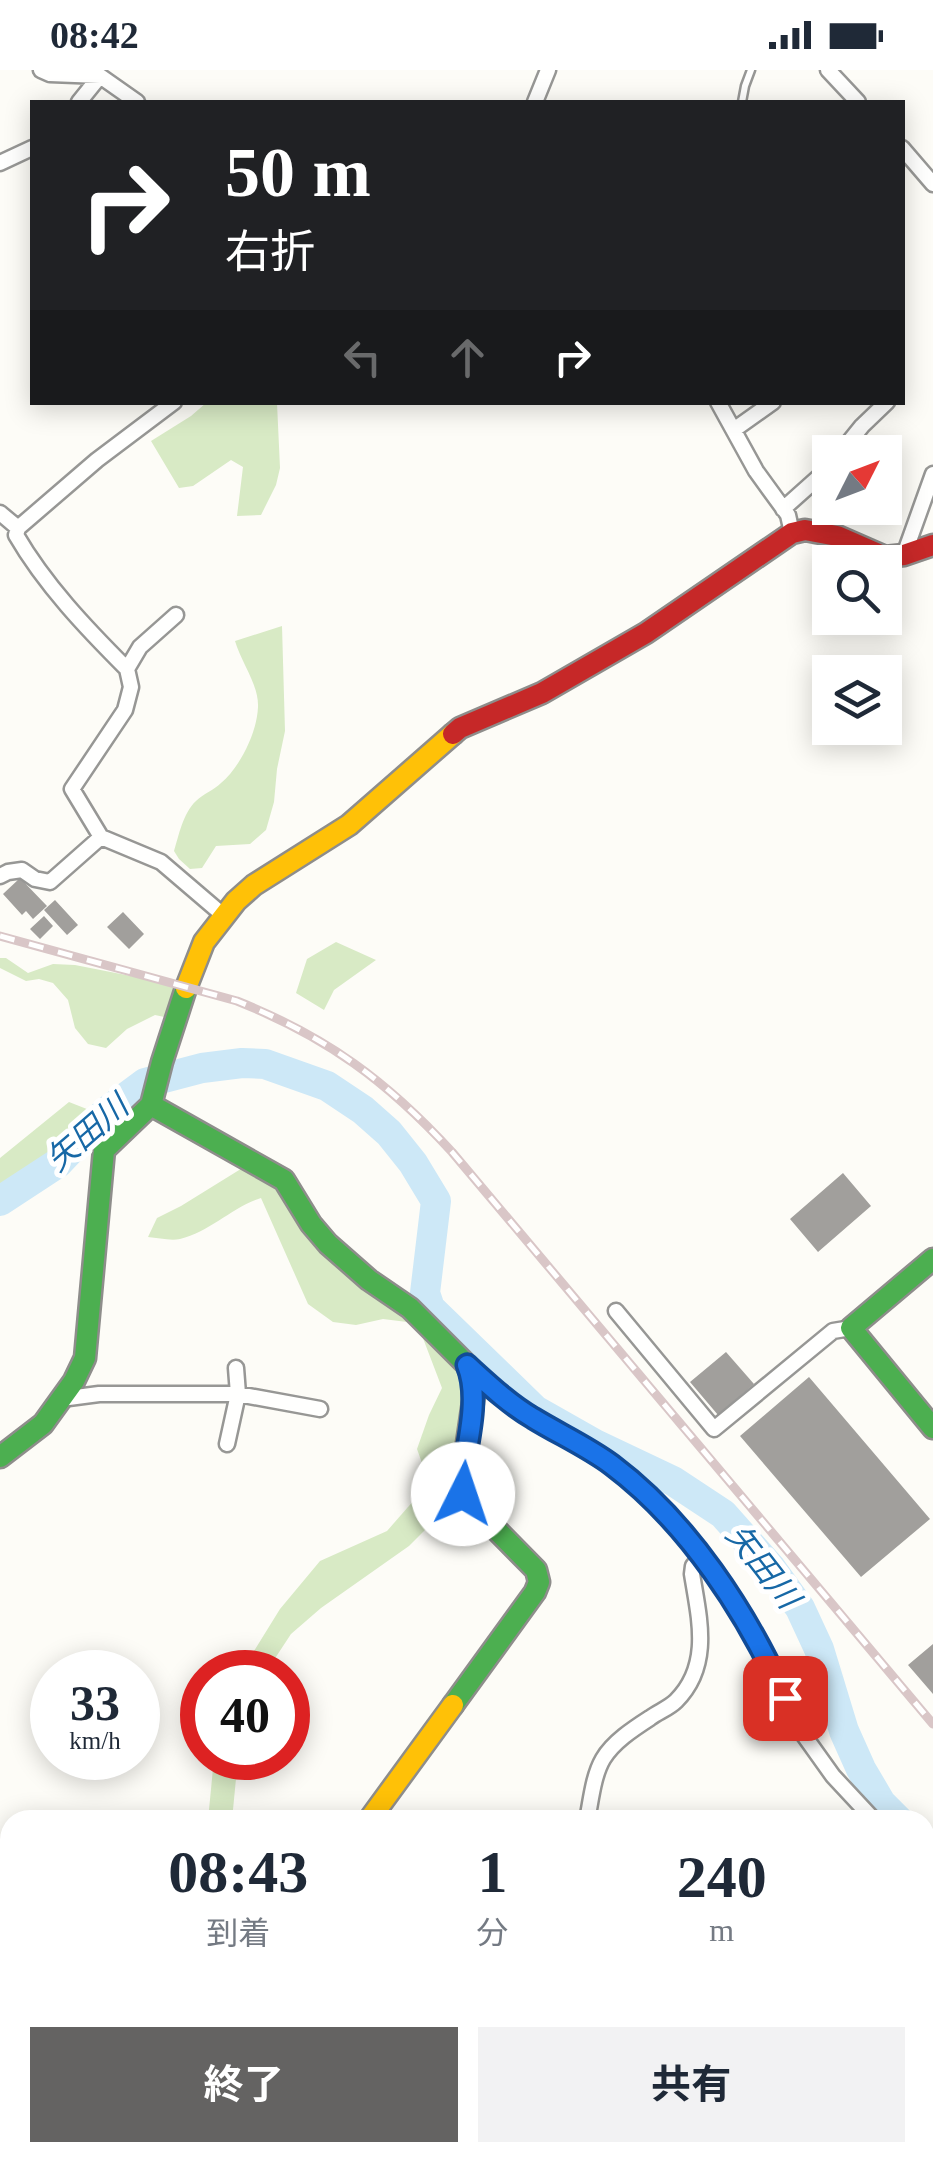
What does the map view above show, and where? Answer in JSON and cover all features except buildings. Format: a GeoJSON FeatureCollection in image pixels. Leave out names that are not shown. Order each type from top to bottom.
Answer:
{"type":"FeatureCollection","features":[{"type":"Feature","properties":{"kind":"street"},"geometry":{"type":"LineString","coordinates":[[42,70],[50,74],[100,76],[134,100]]}},
{"type":"Feature","properties":{"kind":"street"},"geometry":{"type":"LineString","coordinates":[[536,100],[548,70]]}},
{"type":"Feature","properties":{"kind":"street"},"geometry":{"type":"LineString","coordinates":[[828,70],[856,100]]}},
{"type":"Feature","properties":{"kind":"street"},"geometry":{"type":"LineString","coordinates":[[81,100],[100,76]]}},
{"type":"Feature","properties":{"kind":"street"},"geometry":{"type":"LineString","coordinates":[[0,163],[30,149]]}},
{"type":"Feature","properties":{"kind":"street"},"geometry":{"type":"LineString","coordinates":[[905,151],[933,184]]}},
{"type":"Feature","properties":{"kind":"street"},"geometry":{"type":"LineString","coordinates":[[170,405],[96,460],[18,528],[16,535],[31,561],[127,669],[132,687],[125,710],[72,789],[101,837],[161,862],[223,915]]}},
{"type":"Feature","properties":{"kind":"street"},"geometry":{"type":"LineString","coordinates":[[718,405],[756,471],[788,515],[792,533]]}},
{"type":"Feature","properties":{"kind":"street"},"geometry":{"type":"LineString","coordinates":[[735,429],[768,405]]}},
{"type":"Feature","properties":{"kind":"street"},"geometry":{"type":"LineString","coordinates":[[855,435],[883,405]]}},
{"type":"Feature","properties":{"kind":"street"},"geometry":{"type":"LineString","coordinates":[[904,555],[933,474]]}},
{"type":"Feature","properties":{"kind":"street"},"geometry":{"type":"LineString","coordinates":[[784,509],[812,483]]}},
{"type":"Feature","properties":{"kind":"street"},"geometry":{"type":"LineString","coordinates":[[0,513],[18,528]]}},
{"type":"Feature","properties":{"kind":"street"},"geometry":{"type":"LineString","coordinates":[[0,1457],[43,1424],[74,1381],[84,1358],[90,1328],[104,1150],[152,1101],[196,959],[223,915],[254,886],[349,825],[460,728],[542,693],[646,633],[792,533],[805,530],[837,536],[885,557],[933,545]]}},
{"type":"Feature","properties":{"kind":"street"},"geometry":{"type":"LineString","coordinates":[[127,669],[140,647],[176,615]]}},
{"type":"Feature","properties":{"kind":"street"},"geometry":{"type":"LineString","coordinates":[[0,876],[22,870],[35,880],[50,882],[101,837]]}},
{"type":"Feature","properties":{"kind":"street"},"geometry":{"type":"LineString","coordinates":[[152,1101],[284,1180],[328,1244],[369,1280],[410,1308],[467,1365],[528,1416],[610,1464],[656,1504],[736,1604],[772,1668],[798,1727],[833,1776],[865,1810]]}},
{"type":"Feature","properties":{"kind":"street"},"geometry":{"type":"LineString","coordinates":[[616,1311],[714,1429],[834,1331],[850,1328],[933,1259]]}},
{"type":"Feature","properties":{"kind":"street"},"geometry":{"type":"LineString","coordinates":[[850,1328],[933,1428]]}},
{"type":"Feature","properties":{"kind":"street"},"geometry":{"type":"LineString","coordinates":[[375,1810],[539,1582],[532,1564],[463,1494],[461,1484],[474,1395],[467,1365]]}},
{"type":"Feature","properties":{"kind":"street"},"geometry":{"type":"LineString","coordinates":[[227,1444],[238,1394],[236,1368]]}},
{"type":"Feature","properties":{"kind":"street"},"geometry":{"type":"LineString","coordinates":[[61,1399],[99,1394],[238,1394],[320,1410]]}},
{"type":"Feature","properties":{"kind":"street"},"geometry":{"type":"LineString","coordinates":[[589,1810],[604,1757],[634,1728],[674,1703],[696,1671],[702,1634],[692,1574],[701,1556]]}},
{"type":"Feature","properties":{"kind":"lane"},"geometry":{"type":"LineString","coordinates":[[742,100],[752,70]]}},
{"type":"Feature","properties":{"kind":"green space"},"geometry":{"type":"Polygon","coordinates":[[[204,405],[277,405],[280,468],[261,515],[237,516],[243,467],[231,460],[193,486],[179,488],[151,441],[204,405]]]}},
{"type":"Feature","properties":{"kind":"green space"},"geometry":{"type":"Polygon","coordinates":[[[282,626],[285,731],[266,830],[250,844],[216,846],[202,868],[190,869],[174,851],[185,818],[196,801],[235,768],[257,717],[256,690],[235,641],[282,626]]]}},
{"type":"Feature","properties":{"kind":"green space"},"geometry":{"type":"Polygon","coordinates":[[[336,942],[376,960],[334,990],[324,1010],[296,993],[307,959],[336,942]]]}},
{"type":"Feature","properties":{"kind":"green space"},"geometry":{"type":"Polygon","coordinates":[[[0,958],[28,973],[53,964],[75,965],[182,986],[169,1018],[155,1015],[127,1029],[106,1048],[88,1044],[75,1028],[68,1000],[53,983],[26,981],[0,968],[0,958]]]}},
{"type":"Feature","properties":{"kind":"green space"},"geometry":{"type":"Polygon","coordinates":[[[69,1102],[97,1113],[56,1151],[0,1187],[0,1158],[69,1102]]]}},
{"type":"Feature","properties":{"kind":"green space"},"geometry":{"type":"Polygon","coordinates":[[[244,1167],[278,1187],[410,1313],[461,1373],[465,1396],[454,1480],[439,1516],[409,1546],[321,1608],[291,1634],[280,1650],[255,1650],[280,1609],[320,1561],[387,1531],[415,1499],[427,1477],[417,1449],[442,1388],[421,1333],[407,1322],[333,1322],[308,1304],[261,1198],[191,1236],[173,1240],[148,1237],[157,1218],[244,1167]]]}},
{"type":"Feature","properties":{"kind":"green space"},"geometry":{"type":"Polygon","coordinates":[[[212,1780],[236,1780],[233,1810],[209,1810],[212,1780]]]}},
{"type":"Feature","properties":{"kind":"waterway","name":"矢田川"},"geometry":{"type":"LineString","coordinates":[[0,1201],[58,1163],[106,1112],[145,1083],[202,1068],[265,1064],[327,1086],[363,1110],[389,1133],[436,1201],[425,1293],[430,1308],[535,1410],[673,1481],[723,1514],[800,1608],[819,1649],[844,1731],[861,1769],[888,1810]]}},
{"type":"Feature","properties":{"kind":"railway"},"geometry":{"type":"LineString","coordinates":[[0,936],[237,1001],[327,1046],[404,1104],[452,1152],[933,1724]]}},
{"type":"Feature","properties":{"kind":"traffic: fast"},"geometry":{"type":"LineString","coordinates":[[0,1457],[43,1424],[74,1381],[85,1358],[104,1150],[151,1105],[186,988]]}},
{"type":"Feature","properties":{"kind":"traffic: fast"},"geometry":{"type":"LineString","coordinates":[[151,1105],[284,1180],[328,1244],[369,1280],[410,1308],[467,1365],[474,1395],[463,1493],[536,1570],[539,1582],[453,1705]]}},
{"type":"Feature","properties":{"kind":"traffic: fast"},"geometry":{"type":"LineString","coordinates":[[933,1259],[851,1328],[933,1428]]}},
{"type":"Feature","properties":{"kind":"traffic: slow"},"geometry":{"type":"LineString","coordinates":[[186,988],[204,942],[236,901],[254,885],[349,825],[453,734]]}},
{"type":"Feature","properties":{"kind":"traffic: slow"},"geometry":{"type":"LineString","coordinates":[[376,1810],[453,1705]]}},
{"type":"Feature","properties":{"kind":"traffic: jam"},"geometry":{"type":"LineString","coordinates":[[453,734],[542,693],[646,633],[792,533],[805,530],[837,536],[885,557],[933,545]]}},
{"type":"Feature","properties":{"kind":"route"},"geometry":{"type":"LineString","coordinates":[[463,1494],[461,1484],[474,1395],[467,1365],[528,1416],[610,1464],[665,1514],[736,1604],[785,1698]]}}]}
